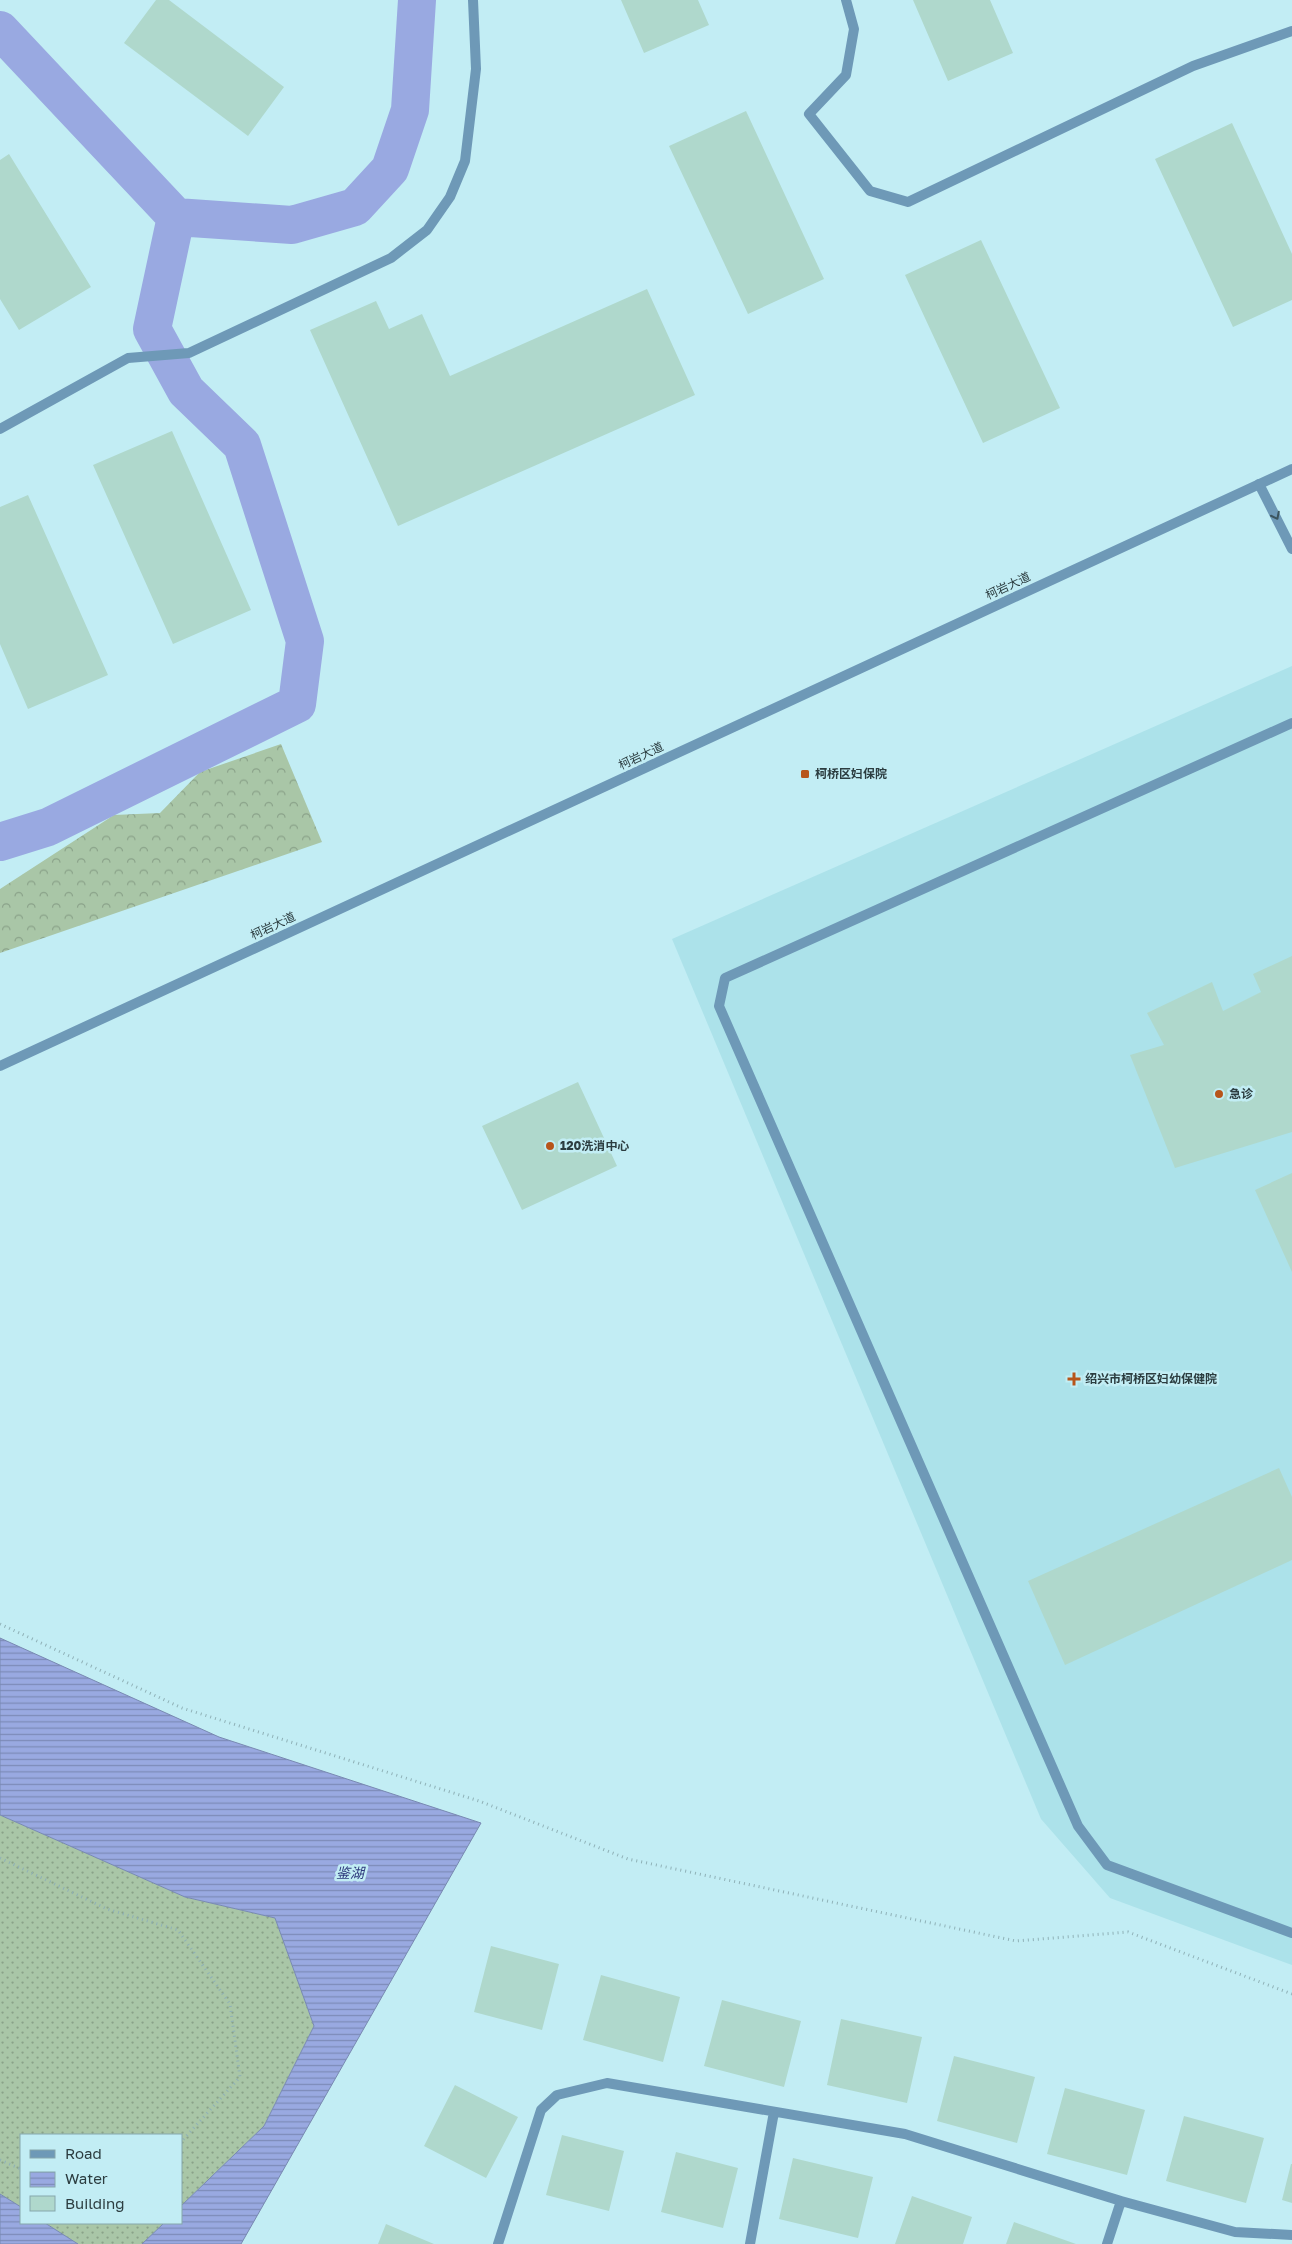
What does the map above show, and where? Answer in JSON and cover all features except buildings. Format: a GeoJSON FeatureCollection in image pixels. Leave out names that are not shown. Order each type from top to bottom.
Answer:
{"type":"FeatureCollection","features":[{"type":"Feature","properties":{"kind":"street"},"geometry":{"type":"LineString","coordinates":[[0,429],[128,358],[189,353],[391,258],[427,230],[450,197],[465,161],[476,70],[473,0]]}},
{"type":"Feature","properties":{"kind":"street"},"geometry":{"type":"LineString","coordinates":[[846,0],[854,29],[846,74],[809,114],[870,190],[908,202],[1193,66],[1292,31]]}},
{"type":"Feature","properties":{"kind":"street","name":"柯岩大道"},"geometry":{"type":"LineString","coordinates":[[0,1066],[1292,469]]}},
{"type":"Feature","properties":{"kind":"street"},"geometry":{"type":"LineString","coordinates":[[1259,484],[1292,549]]}},
{"type":"Feature","properties":{"kind":"street"},"geometry":{"type":"LineString","coordinates":[[1292,723],[725,978],[719,1006],[1078,1826],[1108,1864],[1292,1933]]}},
{"type":"Feature","properties":{"kind":"street"},"geometry":{"type":"LineString","coordinates":[[498,2244],[541,2110],[557,2094],[607,2083],[904,2134],[1121,2200],[1235,2232],[1292,2235]]}},
{"type":"Feature","properties":{"kind":"street"},"geometry":{"type":"LineString","coordinates":[[750,2244],[774,2112]]}},
{"type":"Feature","properties":{"kind":"street"},"geometry":{"type":"LineString","coordinates":[[1107,2244],[1121,2200]]}},
{"type":"Feature","properties":{"kind":"path"},"geometry":{"type":"LineString","coordinates":[[0,1624],[182,1708],[479,1802],[628,1859],[1016,1941],[1128,1932],[1292,1994]]}},
{"type":"Feature","properties":{"kind":"path"},"geometry":{"type":"LineString","coordinates":[[0,1858],[107,1909],[178,1930],[230,2004],[240,2077],[182,2141]]}},
{"type":"Feature","properties":{"kind":"path"},"geometry":{"type":"LineString","coordinates":[[0,2160],[20,2169]]}},
{"type":"Feature","properties":{"kind":"shaded area","name":"绍兴市柯桥区妇幼保健院"},"geometry":{"type":"Polygon","coordinates":[[[1292,666],[1292,1965],[1110,1898],[1041,1819],[672,939],[1292,666]]]}},
{"type":"Feature","properties":{"kind":"green space"},"geometry":{"type":"Polygon","coordinates":[[[281,744],[322,842],[0,953],[0,889],[114,815],[160,813],[200,772],[281,744]]]}},
{"type":"Feature","properties":{"kind":"green space"},"geometry":{"type":"Polygon","coordinates":[[[0,1815],[185,1897],[275,1918],[314,2026],[264,2126],[182,2205],[182,2134],[20,2134],[20,2206],[0,2194],[0,1815]]]}},
{"type":"Feature","properties":{"kind":"green space"},"geometry":{"type":"Polygon","coordinates":[[[47,2224],[163,2224],[142,2244],[78,2244],[47,2224]]]}},
{"type":"Feature","properties":{"kind":"water","name":"鉴湖"},"geometry":{"type":"Polygon","coordinates":[[[0,1638],[219,1737],[481,1823],[241,2244],[142,2244],[163,2224],[182,2224],[182,2205],[264,2126],[314,2026],[275,1918],[185,1897],[0,1815],[0,1638]]]}},
{"type":"Feature","properties":{"kind":"water"},"geometry":{"type":"Polygon","coordinates":[[[0,2194],[20,2206],[20,2224],[47,2224],[78,2244],[0,2244],[0,2194]]]}},
{"type":"Feature","properties":{"kind":"waterway"},"geometry":{"type":"LineString","coordinates":[[0,30],[176,217],[292,225],[355,207],[390,169],[410,110],[417,0]]}},
{"type":"Feature","properties":{"kind":"waterway"},"geometry":{"type":"LineString","coordinates":[[0,842],[48,827],[297,704],[305,641],[242,445],[186,391],[152,329],[176,217]]}},
{"type":"Feature","properties":{"kind":"place","name":"柯桥区妇保院"},"geometry":{"type":"Point","coordinates":[805,774]}},
{"type":"Feature","properties":{"kind":"place","name":"急诊"},"geometry":{"type":"Point","coordinates":[1219,1094]}},
{"type":"Feature","properties":{"kind":"place","name":"120洗消中心"},"geometry":{"type":"Point","coordinates":[550,1146]}},
{"type":"Feature","properties":{"kind":"place","name":"绍兴市柯桥区妇幼保健院"},"geometry":{"type":"Point","coordinates":[1074,1379]}}]}
